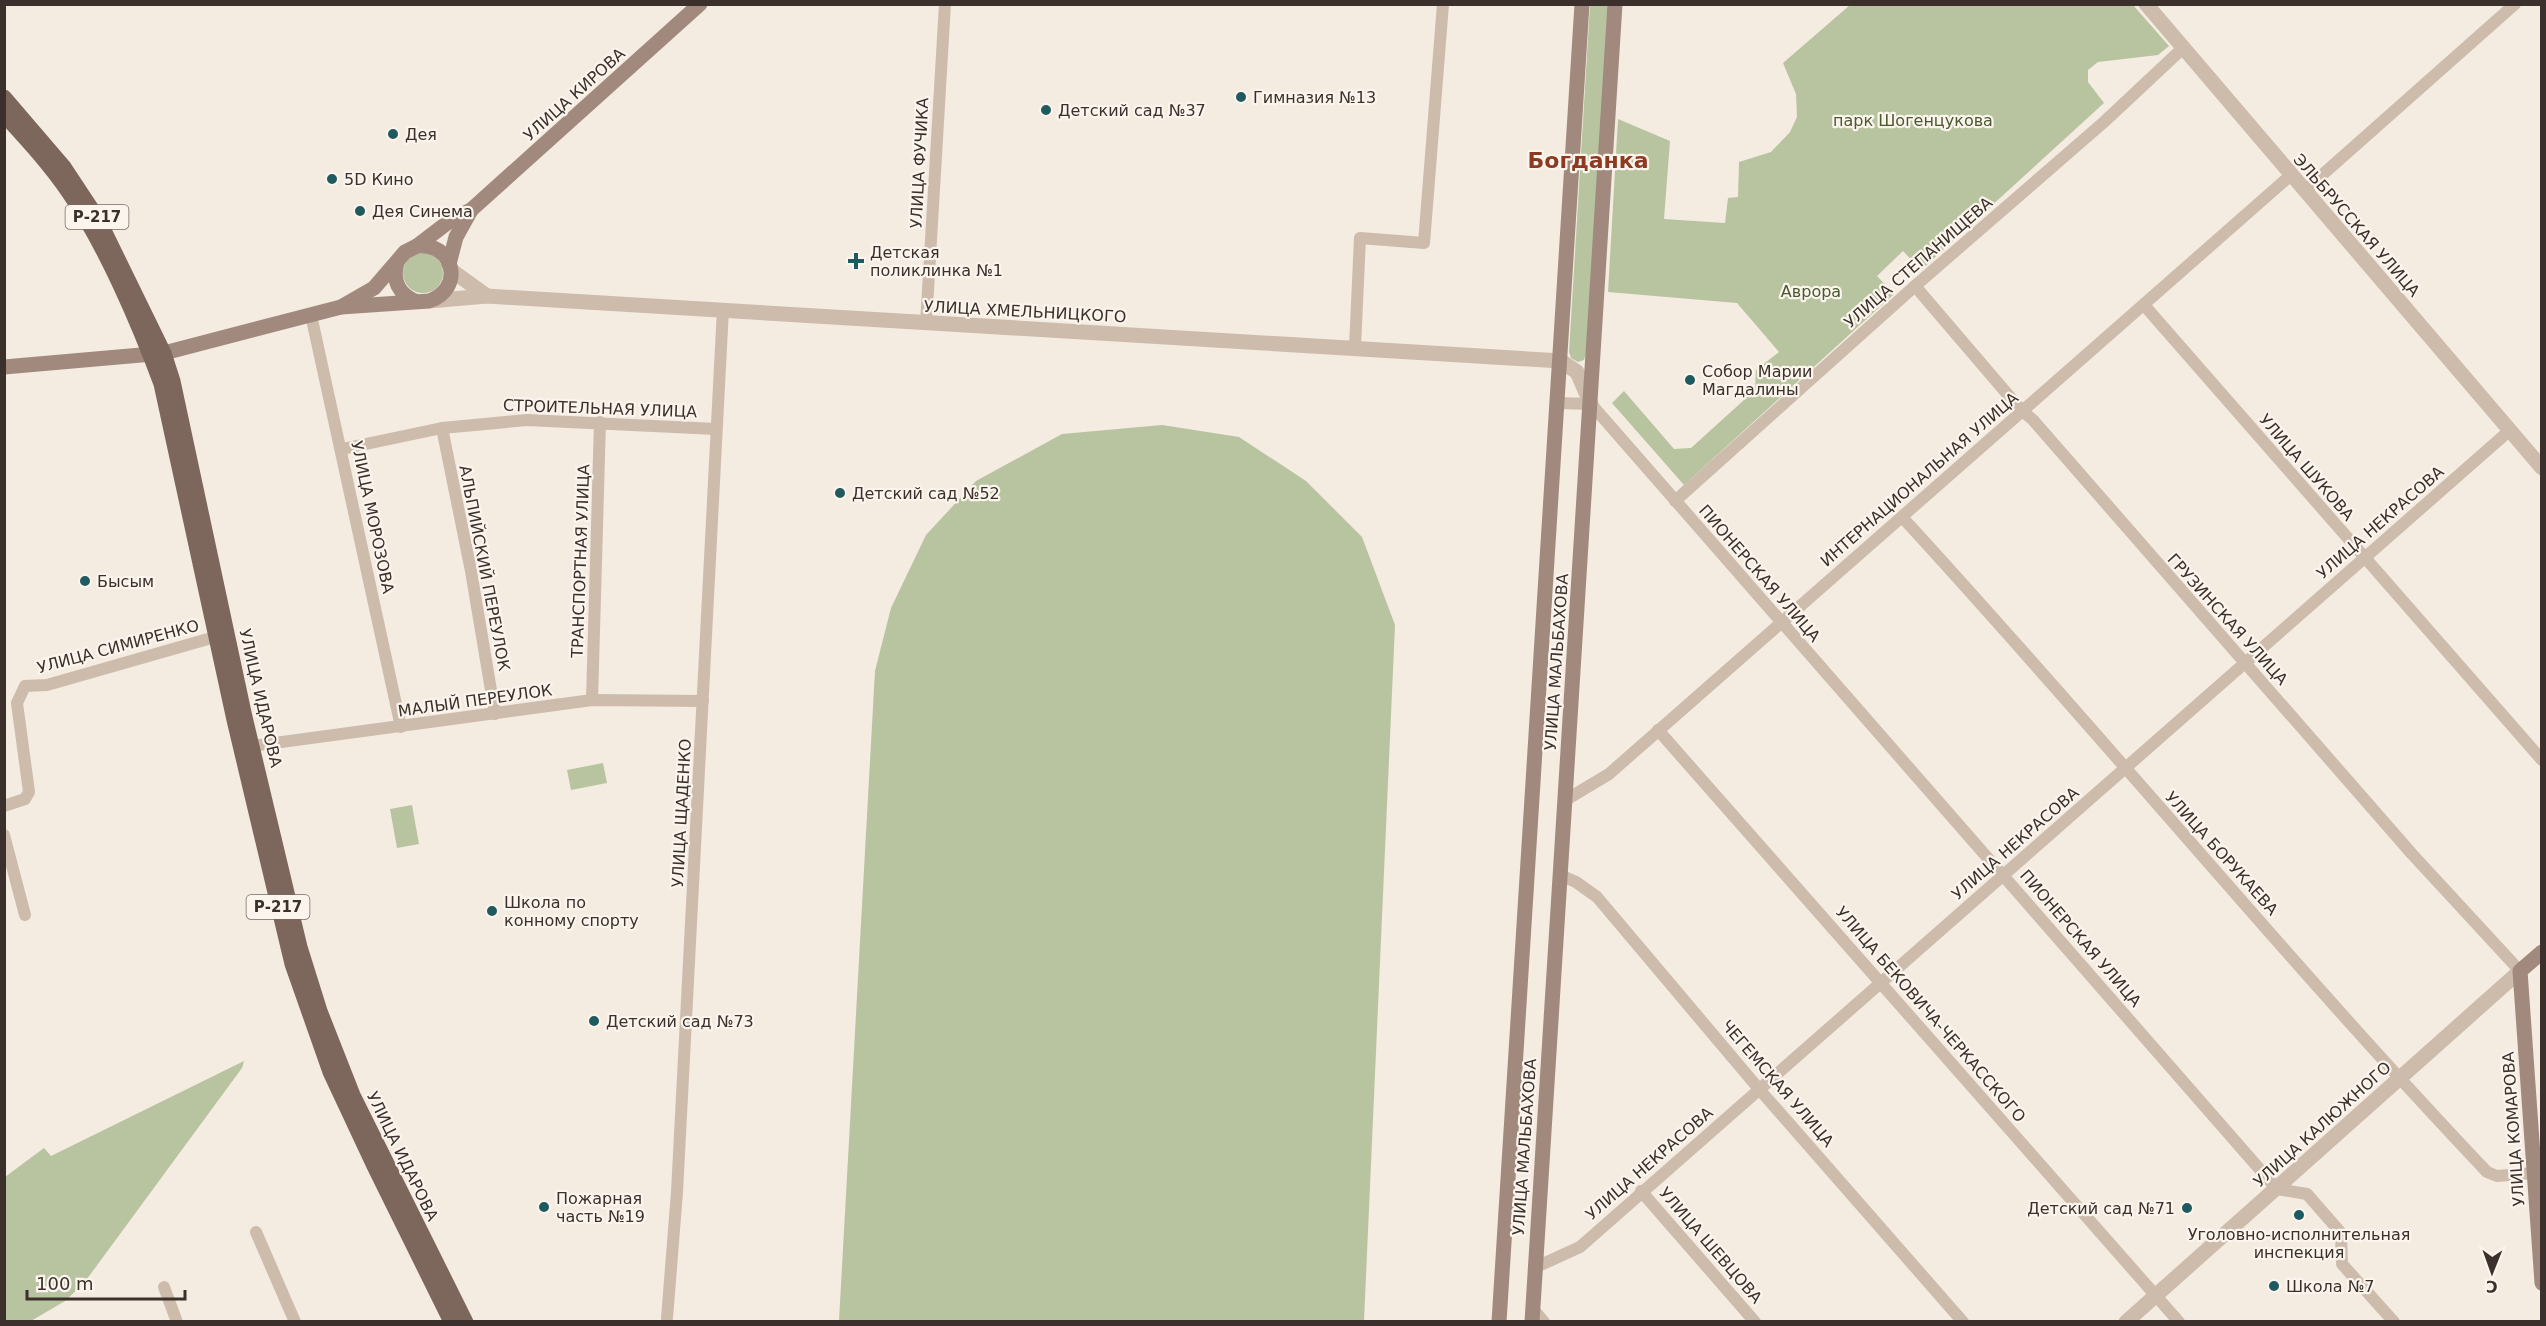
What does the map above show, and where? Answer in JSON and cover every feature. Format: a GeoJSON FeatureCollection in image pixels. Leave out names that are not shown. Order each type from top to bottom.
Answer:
{"type":"FeatureCollection","features":[{"type":"Feature","properties":{"kind":"main road","name":"УЛИЦА КИРОВА"},"geometry":{"type":"LineString","coordinates":[[471,210],[700,4]]}},
{"type":"Feature","properties":{"kind":"main road","name":"УЛИЦА МАЛЬБАХОВА"},"geometry":{"type":"LineString","coordinates":[[1499,1322],[1582,4]]}},
{"type":"Feature","properties":{"kind":"main road","name":"УЛИЦА МАЛЬБАХОВА"},"geometry":{"type":"LineString","coordinates":[[1532,1315],[1615,4]]}},
{"type":"Feature","properties":{"kind":"main road","name":"УЛИЦА ИДАРОВА"},"geometry":{"type":"LineString","coordinates":[[4,97],[64,167],[99,220],[157,354],[191,460],[252,746],[300,947],[320,1011],[365,1122],[466,1322]]}},
{"type":"Feature","properties":{"kind":"main road","name":"УЛИЦА ИДАРОВА"},"geometry":{"type":"LineString","coordinates":[[4,115],[47,164],[84,217],[157,354],[161,384],[215,637],[292,964],[330,1072],[452,1322]]}},
{"type":"Feature","properties":{"kind":"main road"},"geometry":{"type":"LineString","coordinates":[[341,307],[374,288],[405,252],[417,246],[451,220],[471,210]]}},
{"type":"Feature","properties":{"kind":"main road"},"geometry":{"type":"LineString","coordinates":[[4,367],[157,354],[341,307],[422,301],[446,290],[456,237],[471,210]]}},
{"type":"Feature","properties":{"kind":"main road"},"geometry":{"type":"LineString","coordinates":[[417,246],[436,249],[450,267]]}},
{"type":"Feature","properties":{"kind":"main road"},"geometry":{"type":"LineString","coordinates":[[397,263],[396,283],[403,294],[422,301]]}},
{"type":"Feature","properties":{"kind":"main road","name":"УЛИЦА КАЛЮЖНОГО"},"geometry":{"type":"LineString","coordinates":[[2520,971],[2541,952]]}},
{"type":"Feature","properties":{"kind":"main road","name":"УЛИЦА КОМАРОВА"},"geometry":{"type":"LineString","coordinates":[[2520,971],[2541,1284]]}},
{"type":"Feature","properties":{"kind":"street","name":"УЛИЦА ФУЧИКА"},"geometry":{"type":"LineString","coordinates":[[926,324],[945,4]]}},
{"type":"Feature","properties":{"kind":"street"},"geometry":{"type":"LineString","coordinates":[[1354,347],[1360,238],[1424,243],[1443,4]]}},
{"type":"Feature","properties":{"kind":"street","name":"ЭЛЬБРУССКАЯ УЛИЦА"},"geometry":{"type":"LineString","coordinates":[[2146,4],[2541,468]]}},
{"type":"Feature","properties":{"kind":"street"},"geometry":{"type":"LineString","coordinates":[[2304,191],[2515,4]]}},
{"type":"Feature","properties":{"kind":"street","name":"УЛИЦА СТЕПАНИЩЕВА"},"geometry":{"type":"LineString","coordinates":[[1675,501],[1915,286],[2104,122],[2183,48]]}},
{"type":"Feature","properties":{"kind":"street","name":"ИНТЕРНАЦИОНАЛЬНАЯ УЛИЦА"},"geometry":{"type":"LineString","coordinates":[[1564,801],[1609,774],[2290,175]]}},
{"type":"Feature","properties":{"kind":"street"},"geometry":{"type":"LineString","coordinates":[[450,267],[487,296]]}},
{"type":"Feature","properties":{"kind":"street","name":"ГРУЗИНСКАЯ УЛИЦА"},"geometry":{"type":"LineString","coordinates":[[1915,286],[2412,855],[2520,971]]}},
{"type":"Feature","properties":{"kind":"street","name":"УЛИЦА ХМЕЛЬНИЦКОГО"},"geometry":{"type":"LineString","coordinates":[[422,301],[487,296],[1561,361]]}},
{"type":"Feature","properties":{"kind":"street","name":"УЛИЦА ШУКОВА"},"geometry":{"type":"LineString","coordinates":[[2144,305],[2541,760]]}},
{"type":"Feature","properties":{"kind":"street","name":"УЛИЦА ЩАДЕНКО"},"geometry":{"type":"LineString","coordinates":[[667,1318],[677,1192],[723,309]]}},
{"type":"Feature","properties":{"kind":"street","name":"УЛИЦА МОРОЗОВА"},"geometry":{"type":"LineString","coordinates":[[311,315],[401,727]]}},
{"type":"Feature","properties":{"kind":"street"},"geometry":{"type":"LineString","coordinates":[[1558,403],[1591,404],[1576,372],[1561,361]]}},
{"type":"Feature","properties":{"kind":"street"},"geometry":{"type":"LineString","coordinates":[[1576,372],[1593,364]]}},
{"type":"Feature","properties":{"kind":"street","name":"ПИОНЕРСКАЯ УЛИЦА"},"geometry":{"type":"LineString","coordinates":[[1591,404],[2005,875],[2277,1189]]}},
{"type":"Feature","properties":{"kind":"street","name":"СТРОИТЕЛЬНАЯ УЛИЦА"},"geometry":{"type":"LineString","coordinates":[[342,449],[442,428],[527,420],[716,429]]}},
{"type":"Feature","properties":{"kind":"street","name":"ТРАНСПОРТНАЯ УЛИЦА"},"geometry":{"type":"LineString","coordinates":[[592,700],[600,422]]}},
{"type":"Feature","properties":{"kind":"street","name":"АЛЬПИЙСКИЙ ПЕРЕУЛОК"},"geometry":{"type":"LineString","coordinates":[[442,428],[471,571],[495,714]]}},
{"type":"Feature","properties":{"kind":"street","name":"УЛИЦА НЕКРАСОВА"},"geometry":{"type":"LineString","coordinates":[[1534,1268],[1580,1247],[1880,981],[2005,875],[2509,431]]}},
{"type":"Feature","properties":{"kind":"street","name":"УЛИЦА БОРУКАЕВА"},"geometry":{"type":"LineString","coordinates":[[1902,517],[2012,637],[2400,1079],[2487,1172],[2497,1176],[2534,1173]]}},
{"type":"Feature","properties":{"kind":"street","name":"УЛИЦА СИМИРЕНКО"},"geometry":{"type":"LineString","coordinates":[[4,806],[25,799],[29,792],[16,703],[25,686],[47,685],[215,637]]}},
{"type":"Feature","properties":{"kind":"street","name":"МАЛЫЙ ПЕРЕУЛОК"},"geometry":{"type":"LineString","coordinates":[[252,746],[592,700],[703,701]]}},
{"type":"Feature","properties":{"kind":"street","name":"УЛИЦА БЕКОВИЧА-ЧЕРКАССКОГО"},"geometry":{"type":"LineString","coordinates":[[1658,730],[2179,1322]]}},
{"type":"Feature","properties":{"kind":"street"},"geometry":{"type":"LineString","coordinates":[[4,836],[25,915]]}},
{"type":"Feature","properties":{"kind":"street","name":"ЧЕГЕМСКАЯ УЛИЦА"},"geometry":{"type":"LineString","coordinates":[[1560,875],[1576,882],[1597,897],[1759,1089],[1963,1322]]}},
{"type":"Feature","properties":{"kind":"street","name":"УЛИЦА КАЛЮЖНОГО"},"geometry":{"type":"LineString","coordinates":[[2126,1322],[2520,971]]}},
{"type":"Feature","properties":{"kind":"street"},"geometry":{"type":"LineString","coordinates":[[2277,1189],[2307,1194],[2341,1233],[2342,1264],[2394,1322]]}},
{"type":"Feature","properties":{"kind":"street","name":"УЛИЦА ШЕВЦОВА"},"geometry":{"type":"LineString","coordinates":[[1641,1191],[1755,1322]]}},
{"type":"Feature","properties":{"kind":"street"},"geometry":{"type":"LineString","coordinates":[[256,1232],[295,1322]]}},
{"type":"Feature","properties":{"kind":"street"},"geometry":{"type":"LineString","coordinates":[[164,1287],[177,1322]]}},
{"type":"Feature","properties":{"kind":"street"},"geometry":{"type":"LineString","coordinates":[[1532,1315],[1544,1322]]}},
{"type":"Feature","properties":{"kind":"green space"},"geometry":{"type":"Polygon","coordinates":[[[1590,5],[1609,5],[1586,354],[1584,360],[1578,362],[1571,358],[1569,352],[1590,5]]]}},
{"type":"Feature","properties":{"kind":"green space","name":"парк Шогенцукова"},"geometry":{"type":"Polygon","coordinates":[[[1850,5],[2133,5],[2169,46],[2158,55],[2098,62],[2088,70],[2088,82],[2104,103],[1921,270],[1903,251],[1877,276],[1894,294],[1684,485],[1612,403],[1624,391],[1674,449],[1691,448],[1755,390],[1756,370],[1779,352],[1737,303],[1608,292],[1618,119],[1670,141],[1664,219],[1725,223],[1728,198],[1738,197],[1739,162],[1771,152],[1790,132],[1797,117],[1796,94],[1783,63],[1850,5]]]}},
{"type":"Feature","properties":{"kind":"green space"},"geometry":{"type":"Polygon","coordinates":[[[423,253],[431,254],[437,259],[442,265],[442,281],[437,287],[431,292],[423,293],[415,292],[409,287],[404,281],[403,273],[404,265],[409,259],[415,254],[423,253]]]}},
{"type":"Feature","properties":{"kind":"green space"},"geometry":{"type":"Polygon","coordinates":[[[1162,425],[1239,437],[1306,481],[1362,537],[1395,625],[1364,1321],[839,1321],[875,671],[891,608],[926,535],[976,481],[1062,434],[1162,425]]]}},
{"type":"Feature","properties":{"kind":"green space"},"geometry":{"type":"Polygon","coordinates":[[[603,763],[607,783],[571,790],[567,770],[603,763]]]}},
{"type":"Feature","properties":{"kind":"green space"},"geometry":{"type":"Polygon","coordinates":[[[412,805],[419,844],[397,848],[390,809],[412,805]]]}},
{"type":"Feature","properties":{"kind":"green space"},"geometry":{"type":"Polygon","coordinates":[[[244,1061],[242,1068],[84,1283],[65,1301],[31,1321],[5,1321],[5,1177],[44,1148],[51,1156],[244,1061]]]}},
{"type":"Feature","properties":{"kind":"place","name":"Гимназия №13"},"geometry":{"type":"Point","coordinates":[1241,97]}},
{"type":"Feature","properties":{"kind":"place","name":"Детский сад №37"},"geometry":{"type":"Point","coordinates":[1046,110]}},
{"type":"Feature","properties":{"kind":"place","name":"Дея"},"geometry":{"type":"Point","coordinates":[393,134]}},
{"type":"Feature","properties":{"kind":"place","name":"5D Кино"},"geometry":{"type":"Point","coordinates":[332,179]}},
{"type":"Feature","properties":{"kind":"place","name":"Дея Синема"},"geometry":{"type":"Point","coordinates":[360,211]}},
{"type":"Feature","properties":{"kind":"place","name":"Детская поликлинка №1"},"geometry":{"type":"Point","coordinates":[856,261]}},
{"type":"Feature","properties":{"kind":"place","name":"Собор Марии Магдалины"},"geometry":{"type":"Point","coordinates":[1690,380]}},
{"type":"Feature","properties":{"kind":"place","name":"Детский сад №52"},"geometry":{"type":"Point","coordinates":[840,493]}},
{"type":"Feature","properties":{"kind":"place","name":"Бысым"},"geometry":{"type":"Point","coordinates":[85,581]}},
{"type":"Feature","properties":{"kind":"place","name":"Школа по конному спорту"},"geometry":{"type":"Point","coordinates":[492,911]}},
{"type":"Feature","properties":{"kind":"place","name":"Детский сад №73"},"geometry":{"type":"Point","coordinates":[594,1021]}},
{"type":"Feature","properties":{"kind":"place","name":"Пожарная часть №19"},"geometry":{"type":"Point","coordinates":[544,1207]}},
{"type":"Feature","properties":{"kind":"place","name":"Детский сад №71"},"geometry":{"type":"Point","coordinates":[2187,1208]}},
{"type":"Feature","properties":{"kind":"place","name":"Уголовно-исполнительная инспекция"},"geometry":{"type":"Point","coordinates":[2299,1215]}},
{"type":"Feature","properties":{"kind":"place","name":"Школа №7"},"geometry":{"type":"Point","coordinates":[2274,1286]}},
{"type":"Feature","properties":{"kind":"district","name":"Богданка"},"geometry":{"type":"Point","coordinates":[1588,160]}},
{"type":"Feature","properties":{"kind":"park label","name":"Аврора"},"geometry":{"type":"Point","coordinates":[1811,291]}}]}
